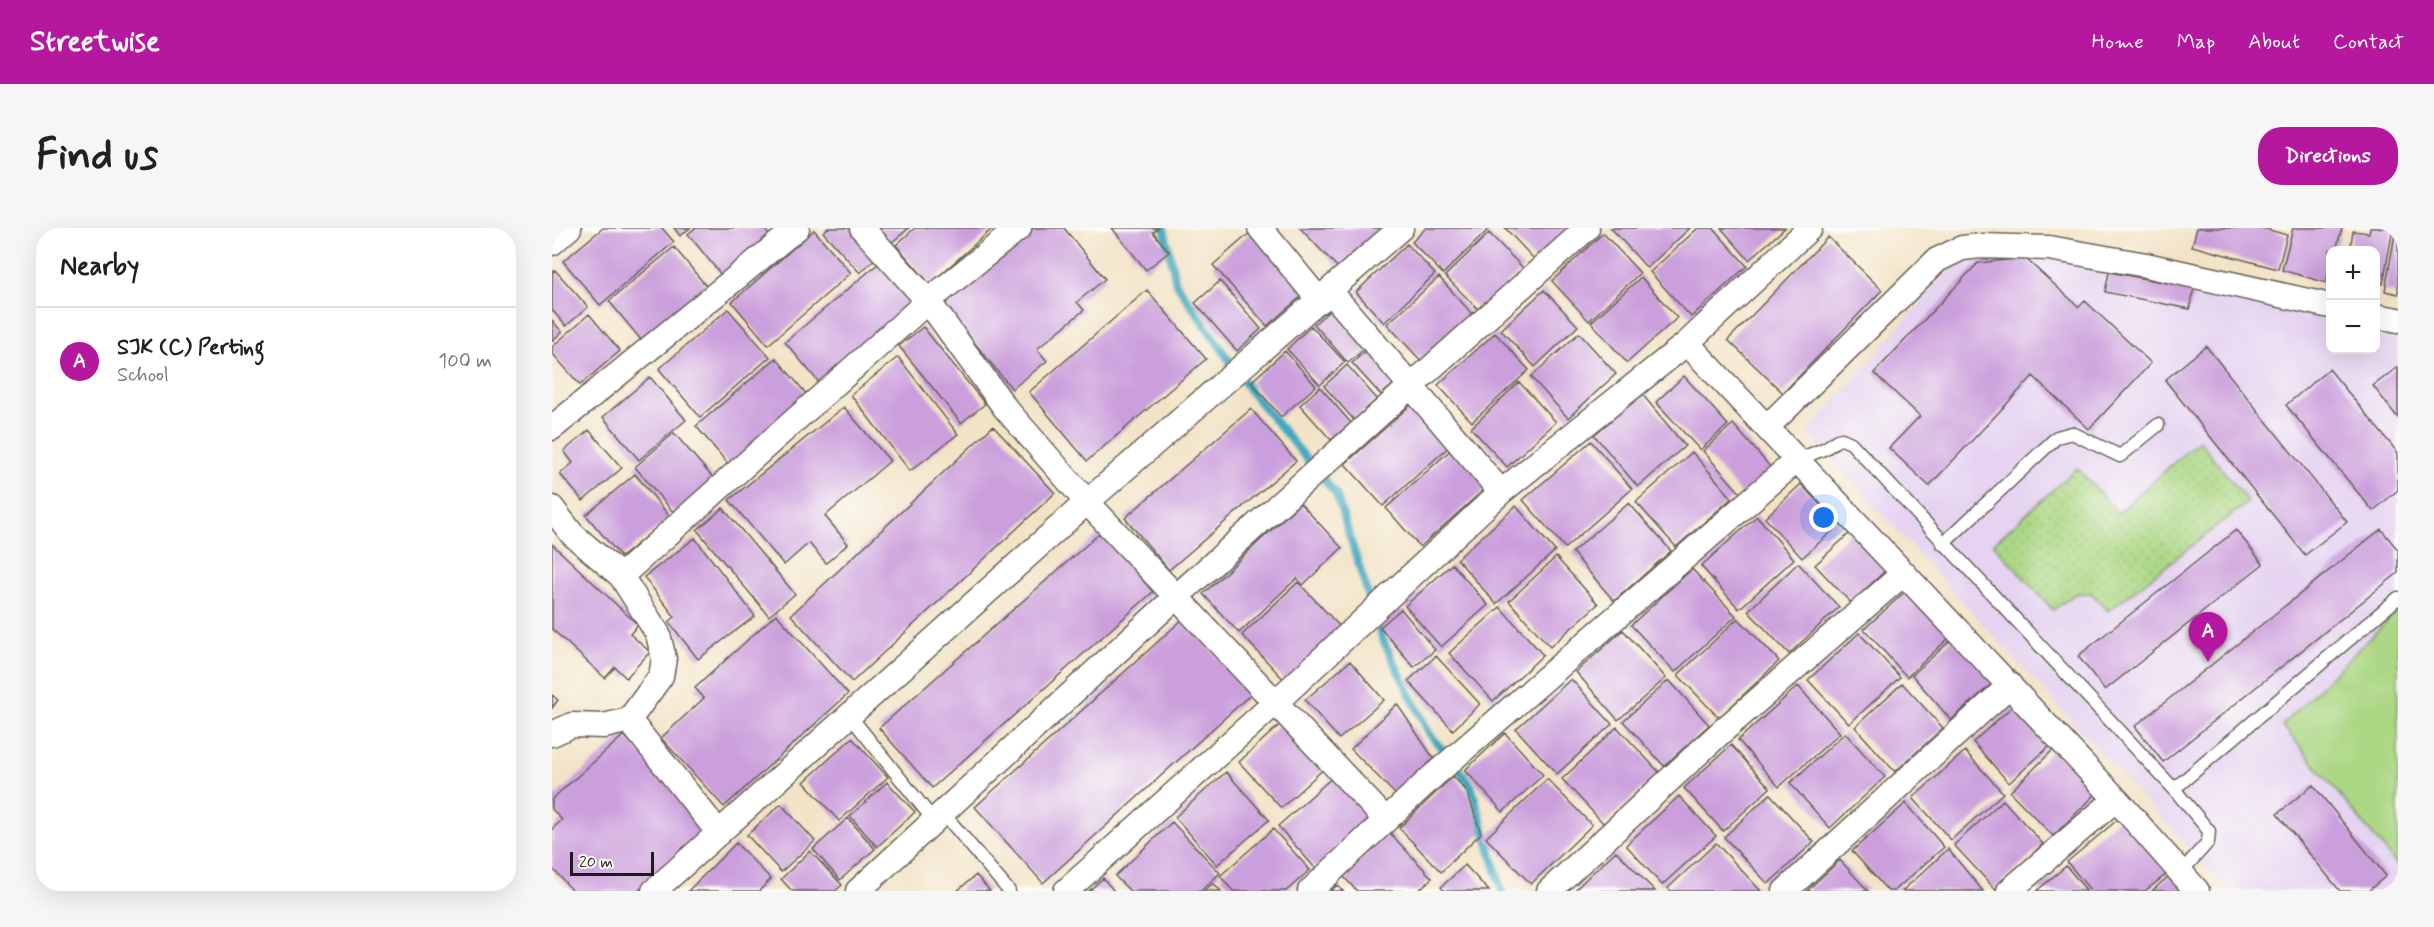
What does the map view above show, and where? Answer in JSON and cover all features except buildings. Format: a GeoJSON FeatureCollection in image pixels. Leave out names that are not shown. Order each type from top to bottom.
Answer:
{"type":"FeatureCollection","features":[{"type":"Feature","properties":{"kind":"street"},"geometry":{"type":"LineString","coordinates":[[552,243],[569,228]]}},
{"type":"Feature","properties":{"kind":"street"},"geometry":{"type":"LineString","coordinates":[[553,425],[797,228]]}},
{"type":"Feature","properties":{"kind":"street"},"geometry":{"type":"LineString","coordinates":[[862,228],[928,301],[1006,409],[1087,502],[1386,819]]}},
{"type":"Feature","properties":{"kind":"street"},"geometry":{"type":"LineString","coordinates":[[621,576],[928,301],[1019,228]]}},
{"type":"Feature","properties":{"kind":"street"},"geometry":{"type":"LineString","coordinates":[[1260,228],[1413,385],[1501,492]]}},
{"type":"Feature","properties":{"kind":"street"},"geometry":{"type":"LineString","coordinates":[[654,891],[1087,502],[1401,228]]}},
{"type":"Feature","properties":{"kind":"street"},"geometry":{"type":"LineString","coordinates":[[858,891],[1176,597],[1587,228]]}},
{"type":"Feature","properties":{"kind":"street"},"geometry":{"type":"LineString","coordinates":[[1066,891],[1276,702],[1501,492],[1687,343],[1810,228]]}},
{"type":"Feature","properties":{"kind":"street"},"geometry":{"type":"LineString","coordinates":[[1767,427],[1937,260],[1962,248],[2015,245],[2084,253],[2326,305]]}},
{"type":"Feature","properties":{"kind":"street"},"geometry":{"type":"LineString","coordinates":[[2380,316],[2398,320]]}},
{"type":"Feature","properties":{"kind":"street"},"geometry":{"type":"LineString","coordinates":[[1687,343],[2010,685],[2116,799],[2197,891]]}},
{"type":"Feature","properties":{"kind":"street"},"geometry":{"type":"LineString","coordinates":[[1310,891],[1432,777],[1797,460]]}},
{"type":"Feature","properties":{"kind":"street"},"geometry":{"type":"LineString","coordinates":[[552,508],[572,534],[621,576],[658,634],[664,659],[661,676],[629,720],[604,726],[572,725],[552,735]]}},
{"type":"Feature","properties":{"kind":"street"},"geometry":{"type":"LineString","coordinates":[[1549,891],[1719,734],[1904,573]]}},
{"type":"Feature","properties":{"kind":"street"},"geometry":{"type":"LineString","coordinates":[[1785,891],[2010,685]]}},
{"type":"Feature","properties":{"kind":"street"},"geometry":{"type":"LineString","coordinates":[[629,720],[719,833]]}},
{"type":"Feature","properties":{"kind":"street"},"geometry":{"type":"LineString","coordinates":[[2009,891],[2116,799]]}},
{"type":"Feature","properties":{"kind":"lane"},"geometry":{"type":"LineString","coordinates":[[1943,544],[2057,437],[2072,433],[2120,456],[2158,425]]}},
{"type":"Feature","properties":{"kind":"lane"},"geometry":{"type":"LineString","coordinates":[[1797,460],[1826,448],[1837,440],[1847,440],[2174,789],[2209,831],[2208,842],[2181,872]]}},
{"type":"Feature","properties":{"kind":"lane"},"geometry":{"type":"LineString","coordinates":[[2174,789],[2398,598]]}},
{"type":"Feature","properties":{"kind":"lane"},"geometry":{"type":"LineString","coordinates":[[850,716],[939,818],[1010,891]]}},
{"type":"Feature","properties":{"kind":"shaded area"},"geometry":{"type":"Polygon","coordinates":[[[2029,255],[2109,267],[2326,318],[2326,354],[2380,354],[2380,330],[2398,335],[2398,891],[2228,891],[1807,433],[1959,258],[2029,255]]]}},
{"type":"Feature","properties":{"kind":"green space"},"geometry":{"type":"Polygon","coordinates":[[[2199,440],[2248,502],[2108,611],[2091,593],[2075,594],[2053,610],[1993,544],[2077,468],[2118,513],[2199,440]]]}},
{"type":"Feature","properties":{"kind":"green space"},"geometry":{"type":"Polygon","coordinates":[[[2398,610],[2398,866],[2282,725],[2398,610]]]}},
{"type":"Feature","properties":{"kind":"waterway"},"geometry":{"type":"LineString","coordinates":[[1164,228],[1176,283],[1250,391],[1336,494],[1382,638],[1429,733],[1471,785],[1502,891]]}},
{"type":"Feature","properties":{"kind":"place","name":"SJK (C) Perting"},"geometry":{"type":"Point","coordinates":[2208,662]}}]}
